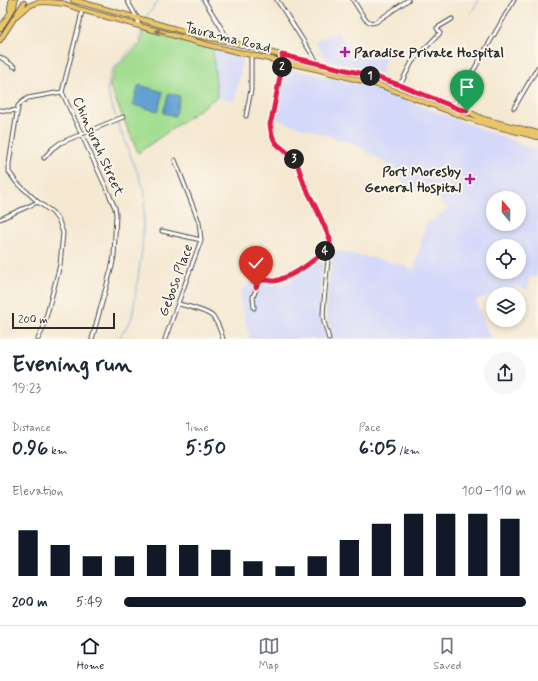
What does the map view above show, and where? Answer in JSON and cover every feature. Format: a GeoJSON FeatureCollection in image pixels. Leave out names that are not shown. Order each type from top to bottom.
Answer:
{"type":"FeatureCollection","features":[{"type":"Feature","properties":{"kind":"main road"},"geometry":{"type":"LineString","coordinates":[[1,28],[2,23],[11,7],[11,0]]}},
{"type":"Feature","properties":{"kind":"main road"},"geometry":{"type":"LineString","coordinates":[[1,28],[14,7],[15,0],[19,3],[24,3]]}},
{"type":"Feature","properties":{"kind":"main road"},"geometry":{"type":"LineString","coordinates":[[0,40],[24,3],[29,0]]}},
{"type":"Feature","properties":{"kind":"main road"},"geometry":{"type":"LineString","coordinates":[[16,16],[29,4],[43,0],[65,4]]}},
{"type":"Feature","properties":{"kind":"main road","name":"Taurama Road"},"geometry":{"type":"LineString","coordinates":[[51,0],[139,26],[231,50],[316,68],[382,86],[480,122],[538,137]]}},
{"type":"Feature","properties":{"kind":"main road","name":"Taurama Road"},"geometry":{"type":"LineString","coordinates":[[73,0],[204,37],[231,42],[376,77],[467,111],[483,119],[538,133]]}},
{"type":"Feature","properties":{"kind":"main road"},"geometry":{"type":"LineString","coordinates":[[231,42],[231,50]]}},
{"type":"Feature","properties":{"kind":"street"},"geometry":{"type":"LineString","coordinates":[[126,0],[137,18],[139,26]]}},
{"type":"Feature","properties":{"kind":"street"},"geometry":{"type":"LineString","coordinates":[[204,0],[231,42]]}},
{"type":"Feature","properties":{"kind":"street"},"geometry":{"type":"LineString","coordinates":[[277,0],[319,64]]}},
{"type":"Feature","properties":{"kind":"street"},"geometry":{"type":"LineString","coordinates":[[353,0],[366,19],[371,23],[376,22],[408,0]]}},
{"type":"Feature","properties":{"kind":"street"},"geometry":{"type":"LineString","coordinates":[[453,106],[514,0]]}},
{"type":"Feature","properties":{"kind":"street","name":"Chinsurah Street"},"geometry":{"type":"LineString","coordinates":[[82,10],[62,92],[113,202],[116,214],[114,256],[92,339]]}},
{"type":"Feature","properties":{"kind":"street"},"geometry":{"type":"LineString","coordinates":[[400,85],[412,62],[440,33],[437,28],[452,19]]}},
{"type":"Feature","properties":{"kind":"street"},"geometry":{"type":"LineString","coordinates":[[219,40],[223,33],[221,28]]}},
{"type":"Feature","properties":{"kind":"street"},"geometry":{"type":"LineString","coordinates":[[246,116],[251,90],[251,55]]}},
{"type":"Feature","properties":{"kind":"street"},"geometry":{"type":"LineString","coordinates":[[282,55],[283,62],[270,124],[271,131],[277,144],[296,160],[304,184],[330,239],[323,314],[329,339]]}},
{"type":"Feature","properties":{"kind":"street"},"geometry":{"type":"LineString","coordinates":[[0,57],[14,67]]}},
{"type":"Feature","properties":{"kind":"street"},"geometry":{"type":"LineString","coordinates":[[514,108],[538,67]]}},
{"type":"Feature","properties":{"kind":"street"},"geometry":{"type":"LineString","coordinates":[[38,339],[43,329],[60,265],[63,233],[61,226],[52,212],[38,202],[16,182],[9,172],[9,164],[18,106],[28,98],[62,92]]}},
{"type":"Feature","properties":{"kind":"street"},"geometry":{"type":"LineString","coordinates":[[0,110],[18,110]]}},
{"type":"Feature","properties":{"kind":"street"},"geometry":{"type":"LineString","coordinates":[[44,158],[60,143],[123,117]]}},
{"type":"Feature","properties":{"kind":"street","name":"Geboso Place"},"geometry":{"type":"LineString","coordinates":[[165,339],[201,240],[198,222],[175,160]]}},
{"type":"Feature","properties":{"kind":"street"},"geometry":{"type":"LineString","coordinates":[[0,219],[38,202]]}},
{"type":"Feature","properties":{"kind":"street"},"geometry":{"type":"LineString","coordinates":[[162,231],[201,240]]}},
{"type":"Feature","properties":{"kind":"street"},"geometry":{"type":"LineString","coordinates":[[254,308],[252,297],[259,282],[264,279],[274,281],[286,277],[301,269],[330,247]]}},
{"type":"Feature","properties":{"kind":"street"},"geometry":{"type":"LineString","coordinates":[[179,304],[212,316],[218,324],[223,339]]}},
{"type":"Feature","properties":{"kind":"shaded area","name":"Paradise Private Hospital"},"geometry":{"type":"Polygon","coordinates":[[[337,31],[350,48],[385,56],[382,74],[327,60],[315,42],[337,31]]]}},
{"type":"Feature","properties":{"kind":"shaded area"},"geometry":{"type":"Polygon","coordinates":[[[213,48],[243,56],[235,101],[217,97],[213,48]]]}},
{"type":"Feature","properties":{"kind":"shaded area"},"geometry":{"type":"Polygon","coordinates":[[[288,68],[373,88],[538,151],[538,276],[529,278],[528,290],[526,289],[526,287],[517,286],[486,287],[486,297],[476,300],[491,339],[333,339],[326,315],[334,250],[396,263],[414,270],[426,224],[448,209],[431,191],[423,192],[408,190],[396,169],[350,142],[274,119],[288,68]]]}},
{"type":"Feature","properties":{"kind":"shaded area"},"geometry":{"type":"Polygon","coordinates":[[[318,262],[323,264],[319,295],[319,316],[327,339],[250,339],[241,305],[240,292],[253,280],[263,285],[273,286],[288,282],[318,262]]]}},
{"type":"Feature","properties":{"kind":"green space"},"geometry":{"type":"Polygon","coordinates":[[[143,31],[213,48],[217,97],[138,153],[110,87],[114,70],[141,43],[143,31]]]}},
{"type":"Feature","properties":{"kind":"water"},"geometry":{"type":"Polygon","coordinates":[[[139,85],[163,92],[158,111],[133,105],[139,85]]]}},
{"type":"Feature","properties":{"kind":"water"},"geometry":{"type":"Polygon","coordinates":[[[169,93],[180,96],[175,116],[163,113],[169,93]]]}},
{"type":"Feature","properties":{"kind":"waterway"},"geometry":{"type":"LineString","coordinates":[[146,17],[159,0]]}},
{"type":"Feature","properties":{"kind":"waterway"},"geometry":{"type":"LineString","coordinates":[[471,13],[479,0]]}},
{"type":"Feature","properties":{"kind":"waterway"},"geometry":{"type":"LineString","coordinates":[[116,117],[107,91],[111,71],[138,42],[141,32]]}},
{"type":"Feature","properties":{"kind":"waterway"},"geometry":{"type":"LineString","coordinates":[[117,122],[145,191],[142,251],[132,318],[119,339]]}},
{"type":"Feature","properties":{"kind":"place","name":"Paradise Private Hospital"},"geometry":{"type":"Point","coordinates":[345,52]}},
{"type":"Feature","properties":{"kind":"place","name":"Port Moresby General Hospital"},"geometry":{"type":"Point","coordinates":[470,179]}},
{"type":"Feature","properties":{"kind":"route"},"geometry":{"type":"LineString","coordinates":[[256,287],[259,282],[264,279],[274,281],[286,277],[301,269],[330,247],[330,239],[304,184],[296,160],[277,144],[271,131],[270,124],[283,62],[282,55],[376,77],[467,111]]}}]}
